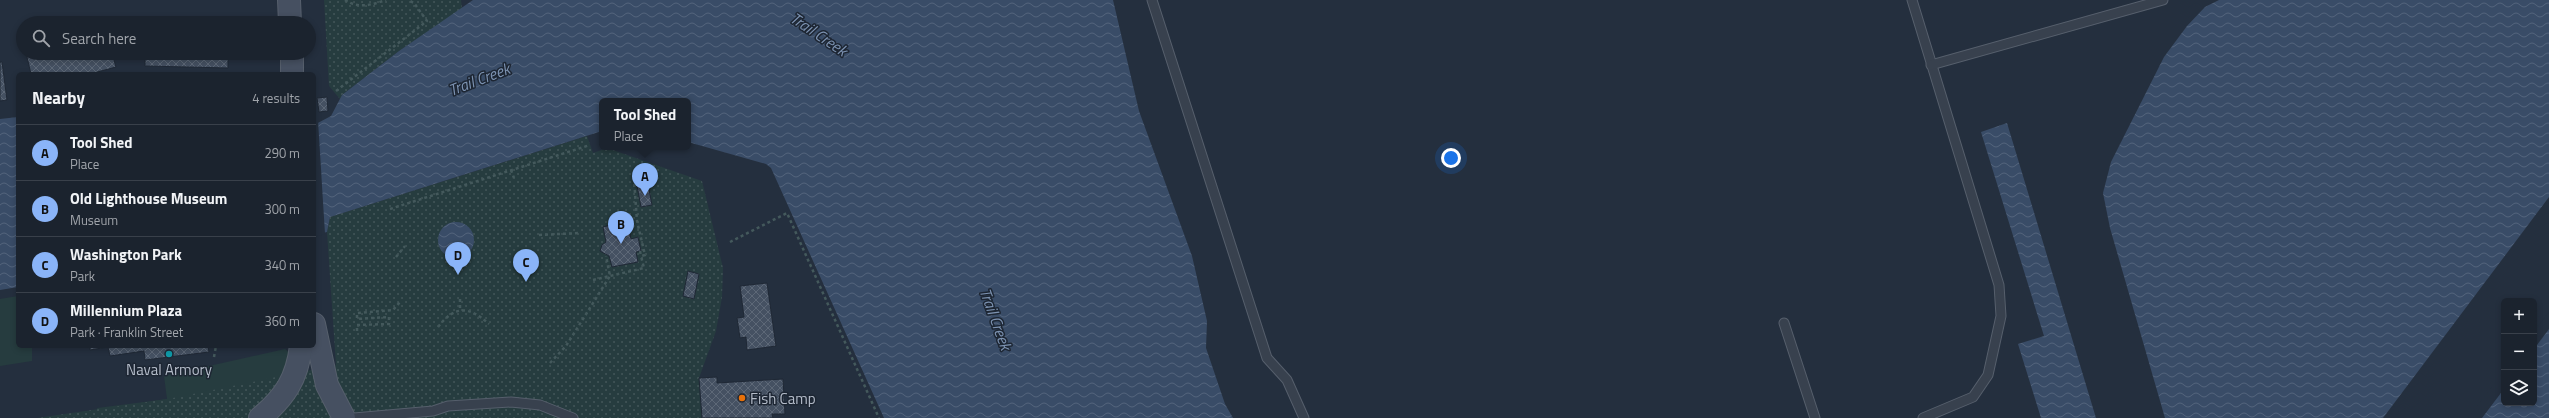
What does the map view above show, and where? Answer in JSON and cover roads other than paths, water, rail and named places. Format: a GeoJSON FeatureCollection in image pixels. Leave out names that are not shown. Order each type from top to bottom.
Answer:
{"type":"FeatureCollection","features":[{"type":"Feature","properties":{"kind":"street"},"geometry":{"type":"LineString","coordinates":[[289,0],[290,16]]}},
{"type":"Feature","properties":{"kind":"street"},"geometry":{"type":"LineString","coordinates":[[292,60],[292,72]]}},
{"type":"Feature","properties":{"kind":"street"},"geometry":{"type":"LineString","coordinates":[[316,333],[327,385],[344,418]]}},
{"type":"Feature","properties":{"kind":"street"},"geometry":{"type":"LineString","coordinates":[[260,418],[281,401],[294,375],[301,348]]}},
{"type":"Feature","properties":{"kind":"lane"},"geometry":{"type":"LineString","coordinates":[[1152,0],[1267,358],[1287,380],[1304,418]]}},
{"type":"Feature","properties":{"kind":"lane"},"geometry":{"type":"LineString","coordinates":[[1912,0],[1999,285],[2001,316],[1988,375],[1973,398],[1923,418]]}},
{"type":"Feature","properties":{"kind":"lane"},"geometry":{"type":"LineString","coordinates":[[1931,65],[2163,0]]}},
{"type":"Feature","properties":{"kind":"lane"},"geometry":{"type":"LineString","coordinates":[[1784,323],[1815,418]]}},
{"type":"Feature","properties":{"kind":"lane"},"geometry":{"type":"LineString","coordinates":[[354,418],[433,411],[448,406],[511,402],[540,405],[573,418]]}},
{"type":"Feature","properties":{"kind":"water","name":"Trail Creek"},"geometry":{"type":"Polygon","coordinates":[[[473,0],[1113,0],[1139,111],[1192,256],[1207,321],[1206,348],[1225,404],[1233,418],[884,418],[771,168],[766,164],[691,143],[691,98],[599,98],[599,132],[330,217],[327,232],[316,235],[316,124],[331,116],[342,95],[399,51],[473,0]]]}},
{"type":"Feature","properties":{"kind":"water"},"geometry":{"type":"Polygon","coordinates":[[[2219,0],[2549,0],[2549,197],[2383,418],[2165,418],[2110,228],[2103,193],[2111,162],[2164,57],[2187,26],[2205,7],[2219,0]]]}},
{"type":"Feature","properties":{"kind":"water"},"geometry":{"type":"Polygon","coordinates":[[[16,117],[16,287],[0,290],[0,119],[16,117]]]}},
{"type":"Feature","properties":{"kind":"water"},"geometry":{"type":"Polygon","coordinates":[[[2007,123],[2096,418],[2041,418],[2018,344],[2044,336],[1981,132],[2007,123]]]}},
{"type":"Feature","properties":{"kind":"water"},"geometry":{"type":"Polygon","coordinates":[[[460,222],[469,227],[473,233],[473,247],[469,253],[460,258],[452,258],[443,253],[439,247],[438,236],[443,227],[449,223],[460,222]]]}},
{"type":"Feature","properties":{"kind":"water"},"geometry":{"type":"Polygon","coordinates":[[[2549,314],[2549,418],[2470,418],[2501,377],[2501,406],[2537,406],[2537,330],[2549,314]]]}},
{"type":"Feature","properties":{"kind":"place","name":"Tool Shed"},"geometry":{"type":"Point","coordinates":[645,196]}},
{"type":"Feature","properties":{"kind":"place","name":"Old Lighthouse Museum"},"geometry":{"type":"Point","coordinates":[621,244]}},
{"type":"Feature","properties":{"kind":"place","name":"Millennium Plaza"},"geometry":{"type":"Point","coordinates":[458,275]}},
{"type":"Feature","properties":{"kind":"place","name":"Washington Park"},"geometry":{"type":"Point","coordinates":[526,282]}},
{"type":"Feature","properties":{"kind":"place","name":"Naval Armory"},"geometry":{"type":"Point","coordinates":[169,354]}},
{"type":"Feature","properties":{"kind":"place","name":"Fish Camp"},"geometry":{"type":"Point","coordinates":[742,398]}}]}
